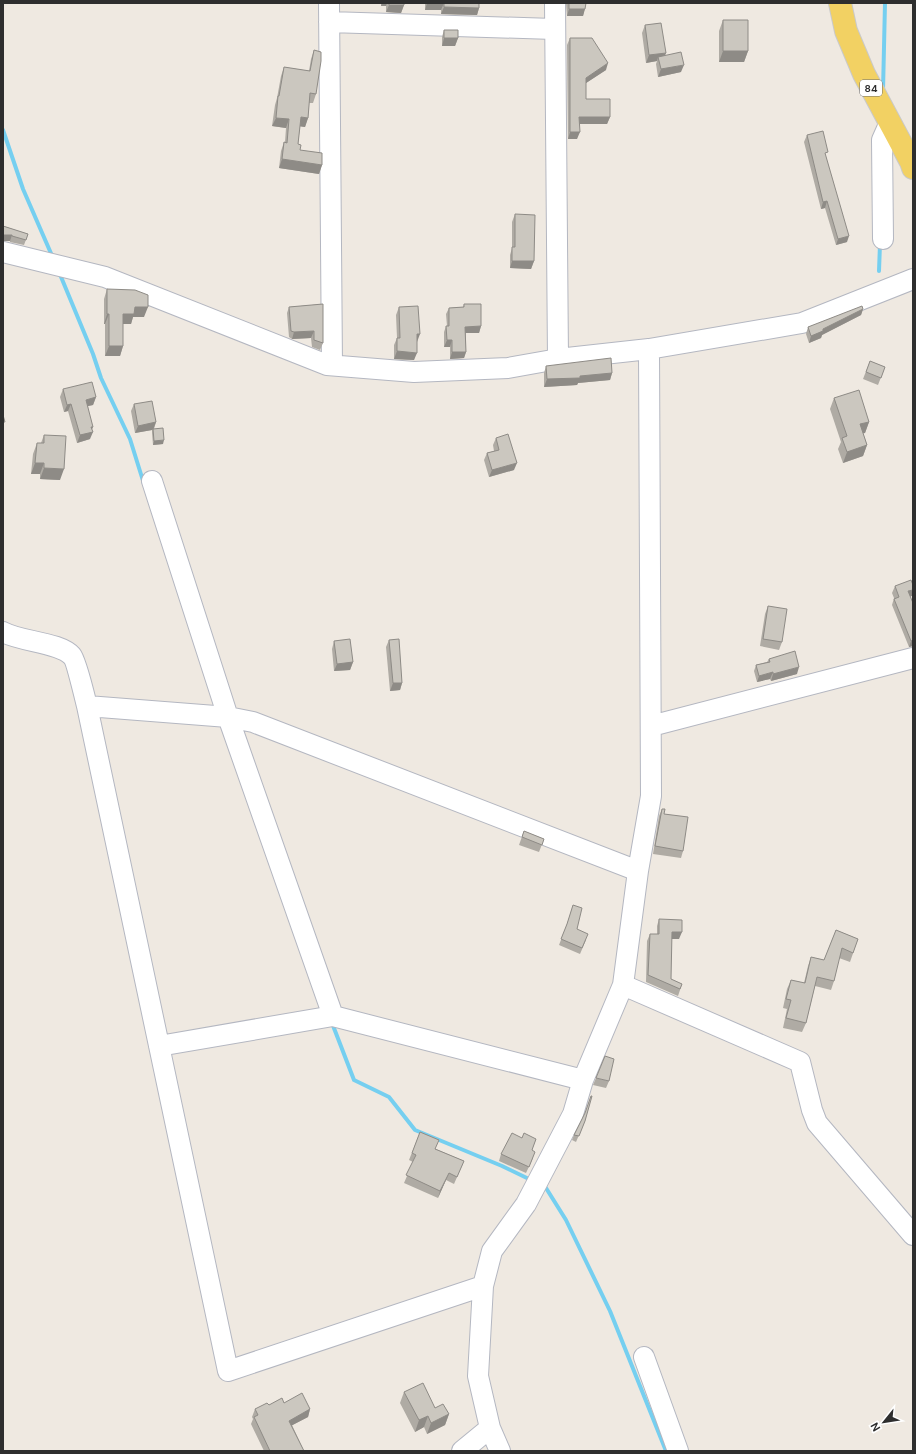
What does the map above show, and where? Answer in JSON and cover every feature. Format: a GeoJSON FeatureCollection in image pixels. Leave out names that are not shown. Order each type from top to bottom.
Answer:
{"type":"FeatureCollection","features":[{"type":"Feature","properties":{"kind":"main road","name":"84"},"geometry":{"type":"LineString","coordinates":[[840,3],[846,31],[861,67],[913,168]]}},
{"type":"Feature","properties":{"kind":"street"},"geometry":{"type":"LineString","coordinates":[[555,3],[554,29],[558,359]]}},
{"type":"Feature","properties":{"kind":"street"},"geometry":{"type":"LineString","coordinates":[[332,365],[329,13],[554,29]]}},
{"type":"Feature","properties":{"kind":"street"},"geometry":{"type":"LineString","coordinates":[[883,239],[882,140],[890,122]]}},
{"type":"Feature","properties":{"kind":"street"},"geometry":{"type":"LineString","coordinates":[[3,252],[105,277],[327,365],[414,372],[508,368],[558,359],[649,349],[802,323],[913,279]]}},
{"type":"Feature","properties":{"kind":"street"},"geometry":{"type":"LineString","coordinates":[[500,1451],[490,1428],[478,1376],[483,1286],[492,1251],[526,1204],[573,1114],[583,1080],[623,986],[638,871],[651,796],[649,349]]}},
{"type":"Feature","properties":{"kind":"street"},"geometry":{"type":"LineString","coordinates":[[152,480],[228,718],[333,1016]]}},
{"type":"Feature","properties":{"kind":"street"},"geometry":{"type":"LineString","coordinates":[[3,632],[11,637],[61,648],[73,657],[87,706],[228,1371],[483,1286]]}},
{"type":"Feature","properties":{"kind":"street"},"geometry":{"type":"LineString","coordinates":[[651,726],[913,658]]}},
{"type":"Feature","properties":{"kind":"street"},"geometry":{"type":"LineString","coordinates":[[87,706],[228,718],[253,722],[638,871]]}},
{"type":"Feature","properties":{"kind":"street"},"geometry":{"type":"LineString","coordinates":[[623,986],[800,1062],[817,1124],[913,1235]]}},
{"type":"Feature","properties":{"kind":"street"},"geometry":{"type":"LineString","coordinates":[[159,1046],[333,1016],[583,1080]]}},
{"type":"Feature","properties":{"kind":"street"},"geometry":{"type":"LineString","coordinates":[[644,1357],[678,1451]]}},
{"type":"Feature","properties":{"kind":"street"},"geometry":{"type":"LineString","coordinates":[[462,1451],[490,1428]]}},
{"type":"Feature","properties":{"kind":"building"},"geometry":{"type":"Polygon","coordinates":[[[389,3],[404,3],[404,5],[389,5],[389,3]]]}},
{"type":"Feature","properties":{"kind":"building"},"geometry":{"type":"Polygon","coordinates":[[[444,3],[479,3],[479,8],[444,7],[444,3]]]}},
{"type":"Feature","properties":{"kind":"building"},"geometry":{"type":"Polygon","coordinates":[[[569,3],[586,3],[585,9],[569,9],[569,3]]]}},
{"type":"Feature","properties":{"kind":"building"},"geometry":{"type":"Polygon","coordinates":[[[723,20],[748,20],[748,51],[723,51],[723,20]]]}},
{"type":"Feature","properties":{"kind":"building"},"geometry":{"type":"Polygon","coordinates":[[[661,23],[666,53],[649,55],[645,25],[661,23]]]}},
{"type":"Feature","properties":{"kind":"building"},"geometry":{"type":"Polygon","coordinates":[[[444,30],[458,30],[458,38],[444,38],[444,30]]]}},
{"type":"Feature","properties":{"kind":"building"},"geometry":{"type":"Polygon","coordinates":[[[570,38],[592,38],[608,63],[586,78],[586,99],[610,99],[610,117],[579,117],[580,132],[570,132],[570,38]]]}},
{"type":"Feature","properties":{"kind":"building"},"geometry":{"type":"Polygon","coordinates":[[[314,50],[321,52],[316,94],[310,93],[308,118],[301,117],[298,144],[301,145],[300,150],[322,153],[322,165],[282,159],[284,142],[287,143],[289,119],[276,118],[278,96],[284,67],[310,71],[314,50]]]}},
{"type":"Feature","properties":{"kind":"building"},"geometry":{"type":"Polygon","coordinates":[[[681,52],[684,65],[661,69],[658,57],[681,52]]]}},
{"type":"Feature","properties":{"kind":"building"},"geometry":{"type":"Polygon","coordinates":[[[823,131],[828,152],[825,153],[849,236],[838,239],[827,201],[823,202],[807,135],[823,131]]]}},
{"type":"Feature","properties":{"kind":"building"},"geometry":{"type":"Polygon","coordinates":[[[515,214],[535,215],[534,261],[512,261],[512,247],[515,247],[515,214]]]}},
{"type":"Feature","properties":{"kind":"building"},"geometry":{"type":"Polygon","coordinates":[[[3,226],[28,234],[26,240],[12,235],[3,235],[3,226]]]}},
{"type":"Feature","properties":{"kind":"building"},"geometry":{"type":"Polygon","coordinates":[[[107,289],[135,290],[148,295],[148,307],[135,307],[134,314],[123,314],[123,346],[109,346],[107,289]]]}},
{"type":"Feature","properties":{"kind":"building"},"geometry":{"type":"Polygon","coordinates":[[[323,304],[323,343],[314,340],[314,331],[291,331],[289,307],[323,304]]]}},
{"type":"Feature","properties":{"kind":"building"},"geometry":{"type":"Polygon","coordinates":[[[464,304],[481,304],[481,326],[465,327],[466,352],[452,352],[452,340],[447,340],[446,326],[449,326],[449,308],[464,307],[464,304]]]}},
{"type":"Feature","properties":{"kind":"building"},"geometry":{"type":"Polygon","coordinates":[[[418,306],[420,334],[417,334],[417,353],[397,351],[397,338],[400,338],[399,307],[418,306]]]}},
{"type":"Feature","properties":{"kind":"building"},"geometry":{"type":"Polygon","coordinates":[[[862,306],[863,309],[811,336],[808,327],[862,306]]]}},
{"type":"Feature","properties":{"kind":"building"},"geometry":{"type":"Polygon","coordinates":[[[611,358],[612,373],[580,376],[580,378],[547,379],[546,366],[611,358]]]}},
{"type":"Feature","properties":{"kind":"building"},"geometry":{"type":"Polygon","coordinates":[[[870,361],[885,367],[881,378],[866,372],[870,361]]]}},
{"type":"Feature","properties":{"kind":"building"},"geometry":{"type":"Polygon","coordinates":[[[92,382],[96,397],[86,400],[93,432],[80,435],[71,404],[67,405],[63,389],[92,382]]]}},
{"type":"Feature","properties":{"kind":"building"},"geometry":{"type":"Polygon","coordinates":[[[859,390],[869,422],[860,424],[867,445],[847,452],[842,438],[847,436],[834,398],[859,390]]]}},
{"type":"Feature","properties":{"kind":"building"},"geometry":{"type":"Polygon","coordinates":[[[152,401],[156,422],[138,426],[134,404],[152,401]]]}},
{"type":"Feature","properties":{"kind":"building"},"geometry":{"type":"Polygon","coordinates":[[[163,428],[164,440],[154,441],[153,429],[163,428]]]}},
{"type":"Feature","properties":{"kind":"building"},"geometry":{"type":"Polygon","coordinates":[[[508,434],[517,463],[492,470],[487,453],[499,450],[496,438],[508,434]]]}},
{"type":"Feature","properties":{"kind":"building"},"geometry":{"type":"Polygon","coordinates":[[[44,435],[66,436],[64,469],[44,468],[44,463],[35,463],[37,443],[44,443],[44,435]]]}},
{"type":"Feature","properties":{"kind":"building"},"geometry":{"type":"Polygon","coordinates":[[[911,580],[913,590],[908,591],[913,603],[913,640],[911,641],[894,599],[899,597],[895,586],[911,580]]]}},
{"type":"Feature","properties":{"kind":"building"},"geometry":{"type":"Polygon","coordinates":[[[768,606],[787,609],[782,642],[763,639],[768,606]]]}},
{"type":"Feature","properties":{"kind":"building"},"geometry":{"type":"Polygon","coordinates":[[[350,639],[353,662],[337,664],[334,641],[350,639]]]}},
{"type":"Feature","properties":{"kind":"building"},"geometry":{"type":"Polygon","coordinates":[[[399,639],[402,683],[393,683],[389,640],[399,639]]]}},
{"type":"Feature","properties":{"kind":"building"},"geometry":{"type":"Polygon","coordinates":[[[795,651],[799,667],[759,676],[756,665],[770,662],[769,659],[795,651]]]}},
{"type":"Feature","properties":{"kind":"building"},"geometry":{"type":"Polygon","coordinates":[[[662,809],[665,809],[664,814],[688,817],[683,851],[655,846],[662,809]]]}},
{"type":"Feature","properties":{"kind":"building"},"geometry":{"type":"Polygon","coordinates":[[[524,831],[544,839],[542,845],[522,837],[524,831]]]}},
{"type":"Feature","properties":{"kind":"building"},"geometry":{"type":"Polygon","coordinates":[[[573,905],[582,908],[577,929],[588,934],[582,948],[561,939],[573,905]]]}},
{"type":"Feature","properties":{"kind":"building"},"geometry":{"type":"Polygon","coordinates":[[[659,919],[682,920],[682,932],[672,932],[671,979],[682,984],[680,989],[648,975],[650,934],[659,934],[659,919]]]}},
{"type":"Feature","properties":{"kind":"building"},"geometry":{"type":"Polygon","coordinates":[[[836,930],[858,939],[853,953],[842,948],[834,981],[817,977],[806,1023],[786,1018],[791,1000],[786,999],[791,980],[805,983],[811,957],[824,960],[836,930]]]}},
{"type":"Feature","properties":{"kind":"building"},"geometry":{"type":"Polygon","coordinates":[[[605,1056],[614,1059],[609,1081],[596,1078],[605,1056]]]}},
{"type":"Feature","properties":{"kind":"building"},"geometry":{"type":"Polygon","coordinates":[[[591,1096],[585,1121],[579,1136],[574,1135],[585,1113],[591,1096]]]}},
{"type":"Feature","properties":{"kind":"building"},"geometry":{"type":"Polygon","coordinates":[[[420,1132],[439,1140],[435,1149],[464,1161],[457,1177],[449,1173],[440,1191],[406,1175],[416,1155],[412,1153],[420,1132]]]}},
{"type":"Feature","properties":{"kind":"building"},"geometry":{"type":"Polygon","coordinates":[[[512,1133],[522,1138],[524,1133],[536,1139],[532,1150],[535,1152],[529,1167],[501,1154],[512,1133]]]}},
{"type":"Feature","properties":{"kind":"building"},"geometry":{"type":"Polygon","coordinates":[[[423,1383],[435,1408],[443,1404],[449,1414],[431,1423],[428,1416],[419,1420],[404,1392],[423,1383]]]}},
{"type":"Feature","properties":{"kind":"building"},"geometry":{"type":"Polygon","coordinates":[[[302,1393],[310,1409],[289,1421],[304,1451],[270,1451],[254,1417],[258,1415],[255,1409],[267,1403],[269,1405],[282,1398],[284,1403],[302,1393]]]}},
{"type":"Feature","properties":{"kind":"waterway"},"geometry":{"type":"LineString","coordinates":[[883,91],[885,3]]}},
{"type":"Feature","properties":{"kind":"waterway"},"geometry":{"type":"LineString","coordinates":[[3,130],[23,189],[53,258]]}},
{"type":"Feature","properties":{"kind":"waterway"},"geometry":{"type":"LineString","coordinates":[[879,271],[880,244]]}},
{"type":"Feature","properties":{"kind":"waterway"},"geometry":{"type":"LineString","coordinates":[[59,272],[93,354],[101,378],[130,439],[144,484]]}},
{"type":"Feature","properties":{"kind":"waterway"},"geometry":{"type":"LineString","coordinates":[[332,1023],[354,1080],[389,1097],[415,1130],[502,1166],[531,1180]]}},
{"type":"Feature","properties":{"kind":"waterway"},"geometry":{"type":"LineString","coordinates":[[541,1185],[546,1188],[566,1220],[610,1311],[666,1451]]}}]}
